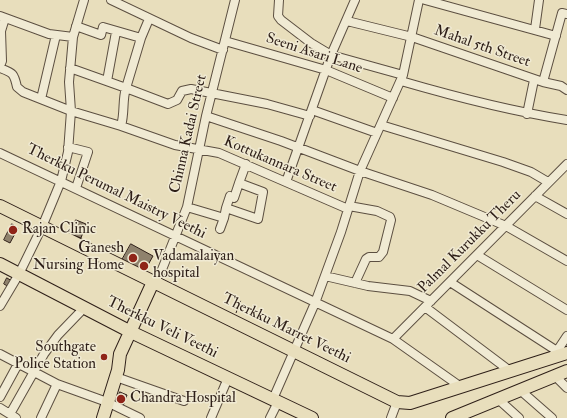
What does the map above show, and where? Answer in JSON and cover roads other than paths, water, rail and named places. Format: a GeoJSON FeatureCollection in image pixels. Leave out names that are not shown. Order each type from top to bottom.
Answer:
{"type":"FeatureCollection","features":[{"type":"Feature","properties":{"kind":"main road","name":"Therkku Marret Veethi"},"geometry":{"type":"LineString","coordinates":[[0,206],[397,402],[410,403],[561,353]]}},
{"type":"Feature","properties":{"kind":"main road","name":"Therkku Veli Veethi"},"geometry":{"type":"LineString","coordinates":[[0,264],[134,333],[311,418]]}},
{"type":"Feature","properties":{"kind":"main road"},"geometry":{"type":"LineString","coordinates":[[104,414],[117,374],[129,355],[134,333],[156,283]]}},
{"type":"Feature","properties":{"kind":"main road"},"geometry":{"type":"LineString","coordinates":[[452,418],[567,371]]}},
{"type":"Feature","properties":{"kind":"street"},"geometry":{"type":"LineString","coordinates":[[0,306],[19,274],[42,227],[61,181],[68,147],[71,111],[70,68],[73,37],[84,0]]}},
{"type":"Feature","properties":{"kind":"street"},"geometry":{"type":"LineString","coordinates":[[111,0],[190,38],[223,50]]}},
{"type":"Feature","properties":{"kind":"street","name":"Chinna Kadai Street"},"geometry":{"type":"LineString","coordinates":[[156,283],[187,207],[206,116],[235,0]]}},
{"type":"Feature","properties":{"kind":"street"},"geometry":{"type":"LineString","coordinates":[[279,0],[278,10],[281,20],[310,43],[331,55],[468,100],[527,114],[567,120]]}},
{"type":"Feature","properties":{"kind":"street"},"geometry":{"type":"LineString","coordinates":[[286,182],[331,55],[355,0]]}},
{"type":"Feature","properties":{"kind":"street"},"geometry":{"type":"LineString","coordinates":[[270,418],[275,401],[325,276],[360,171],[402,78],[419,0]]}},
{"type":"Feature","properties":{"kind":"street"},"geometry":{"type":"LineString","coordinates":[[425,0],[556,36]]}},
{"type":"Feature","properties":{"kind":"street"},"geometry":{"type":"LineString","coordinates":[[535,29],[539,0]]}},
{"type":"Feature","properties":{"kind":"street"},"geometry":{"type":"LineString","coordinates":[[543,82],[562,13],[567,14]]}},
{"type":"Feature","properties":{"kind":"street"},"geometry":{"type":"LineString","coordinates":[[0,67],[2,61],[1,31],[3,17],[49,34],[73,37]]}},
{"type":"Feature","properties":{"kind":"street"},"geometry":{"type":"LineString","coordinates":[[121,126],[125,110],[123,101],[126,88],[141,38],[149,19]]}},
{"type":"Feature","properties":{"kind":"street","name":"Mahal 5th Street"},"geometry":{"type":"LineString","coordinates":[[347,21],[412,36],[534,80],[561,86],[567,90]]}},
{"type":"Feature","properties":{"kind":"street"},"geometry":{"type":"LineString","coordinates":[[76,26],[101,35],[103,27],[141,38]]}},
{"type":"Feature","properties":{"kind":"street"},"geometry":{"type":"LineString","coordinates":[[107,81],[116,32]]}},
{"type":"Feature","properties":{"kind":"street"},"geometry":{"type":"LineString","coordinates":[[41,99],[56,35]]}},
{"type":"Feature","properties":{"kind":"street","name":"Seeni Asari Lane"},"geometry":{"type":"LineString","coordinates":[[225,41],[326,70],[393,98]]}},
{"type":"Feature","properties":{"kind":"street","name":"Kottukannara Street"},"geometry":{"type":"LineString","coordinates":[[0,67],[13,73],[18,90],[71,111],[121,126],[175,145],[199,148],[219,153],[349,207],[383,212],[390,217],[391,220],[383,252],[379,257],[366,259],[355,283]]}},
{"type":"Feature","properties":{"kind":"street"},"geometry":{"type":"LineString","coordinates":[[70,68],[168,104],[173,103],[182,91],[188,89],[311,113],[377,134]]}},
{"type":"Feature","properties":{"kind":"street"},"geometry":{"type":"LineString","coordinates":[[527,114],[534,80]]}},
{"type":"Feature","properties":{"kind":"street"},"geometry":{"type":"LineString","coordinates":[[206,116],[432,195],[506,226],[567,261]]}},
{"type":"Feature","properties":{"kind":"street"},"geometry":{"type":"LineString","coordinates":[[381,125],[531,172],[548,182]]}},
{"type":"Feature","properties":{"kind":"street"},"geometry":{"type":"LineString","coordinates":[[68,147],[88,152],[76,188]]}},
{"type":"Feature","properties":{"kind":"street","name":"Therkku Perumal Maistry Veethi"},"geometry":{"type":"LineString","coordinates":[[0,153],[393,339],[461,387]]}},
{"type":"Feature","properties":{"kind":"street"},"geometry":{"type":"LineString","coordinates":[[220,229],[230,196],[234,198],[246,164]]}},
{"type":"Feature","properties":{"kind":"street","name":"Palmal Kurukku Theru"},"geometry":{"type":"LineString","coordinates":[[393,339],[548,182],[565,168]]}},
{"type":"Feature","properties":{"kind":"street"},"geometry":{"type":"LineString","coordinates":[[226,208],[258,219],[263,192],[239,183]]}},
{"type":"Feature","properties":{"kind":"street"},"geometry":{"type":"LineString","coordinates":[[535,196],[567,214]]}},
{"type":"Feature","properties":{"kind":"street"},"geometry":{"type":"LineString","coordinates":[[187,207],[224,218]]}},
{"type":"Feature","properties":{"kind":"street"},"geometry":{"type":"LineString","coordinates":[[477,255],[567,310]]}},
{"type":"Feature","properties":{"kind":"street"},"geometry":{"type":"LineString","coordinates":[[325,276],[368,286],[410,291],[431,301]]}},
{"type":"Feature","properties":{"kind":"street"},"geometry":{"type":"LineString","coordinates":[[450,282],[561,353],[567,336]]}},
{"type":"Feature","properties":{"kind":"street"},"geometry":{"type":"LineString","coordinates":[[425,307],[510,371]]}},
{"type":"Feature","properties":{"kind":"street"},"geometry":{"type":"LineString","coordinates":[[0,408],[13,416],[34,372],[58,335],[84,308]]}},
{"type":"Feature","properties":{"kind":"street"},"geometry":{"type":"LineString","coordinates":[[0,354],[57,384],[104,414],[140,418]]}},
{"type":"Feature","properties":{"kind":"street"},"geometry":{"type":"LineString","coordinates":[[0,397],[18,364]]}},
{"type":"Feature","properties":{"kind":"street"},"geometry":{"type":"LineString","coordinates":[[117,374],[184,401]]}},
{"type":"Feature","properties":{"kind":"street"},"geometry":{"type":"LineString","coordinates":[[555,376],[567,388]]}},
{"type":"Feature","properties":{"kind":"street"},"geometry":{"type":"LineString","coordinates":[[211,418],[228,378]]}},
{"type":"Feature","properties":{"kind":"street"},"geometry":{"type":"LineString","coordinates":[[41,418],[57,384]]}},
{"type":"Feature","properties":{"kind":"street"},"geometry":{"type":"LineString","coordinates":[[520,390],[552,418]]}},
{"type":"Feature","properties":{"kind":"street"},"geometry":{"type":"LineString","coordinates":[[498,399],[519,418]]}},
{"type":"Feature","properties":{"kind":"street"},"geometry":{"type":"LineString","coordinates":[[391,418],[397,402]]}},
{"type":"Feature","properties":{"kind":"place","name":"Rajan Clinic"},"geometry":{"type":"Point","coordinates":[13,230]}},
{"type":"Feature","properties":{"kind":"place","name":"Ganesh Nursing Home"},"geometry":{"type":"Point","coordinates":[133,258]}},
{"type":"Feature","properties":{"kind":"place","name":"Vadamalaiyan hospital"},"geometry":{"type":"Point","coordinates":[144,266]}},
{"type":"Feature","properties":{"kind":"place","name":"Southgate Police Station"},"geometry":{"type":"Point","coordinates":[104,357]}},
{"type":"Feature","properties":{"kind":"place","name":"Chandra Hospital"},"geometry":{"type":"Point","coordinates":[121,399]}}]}
